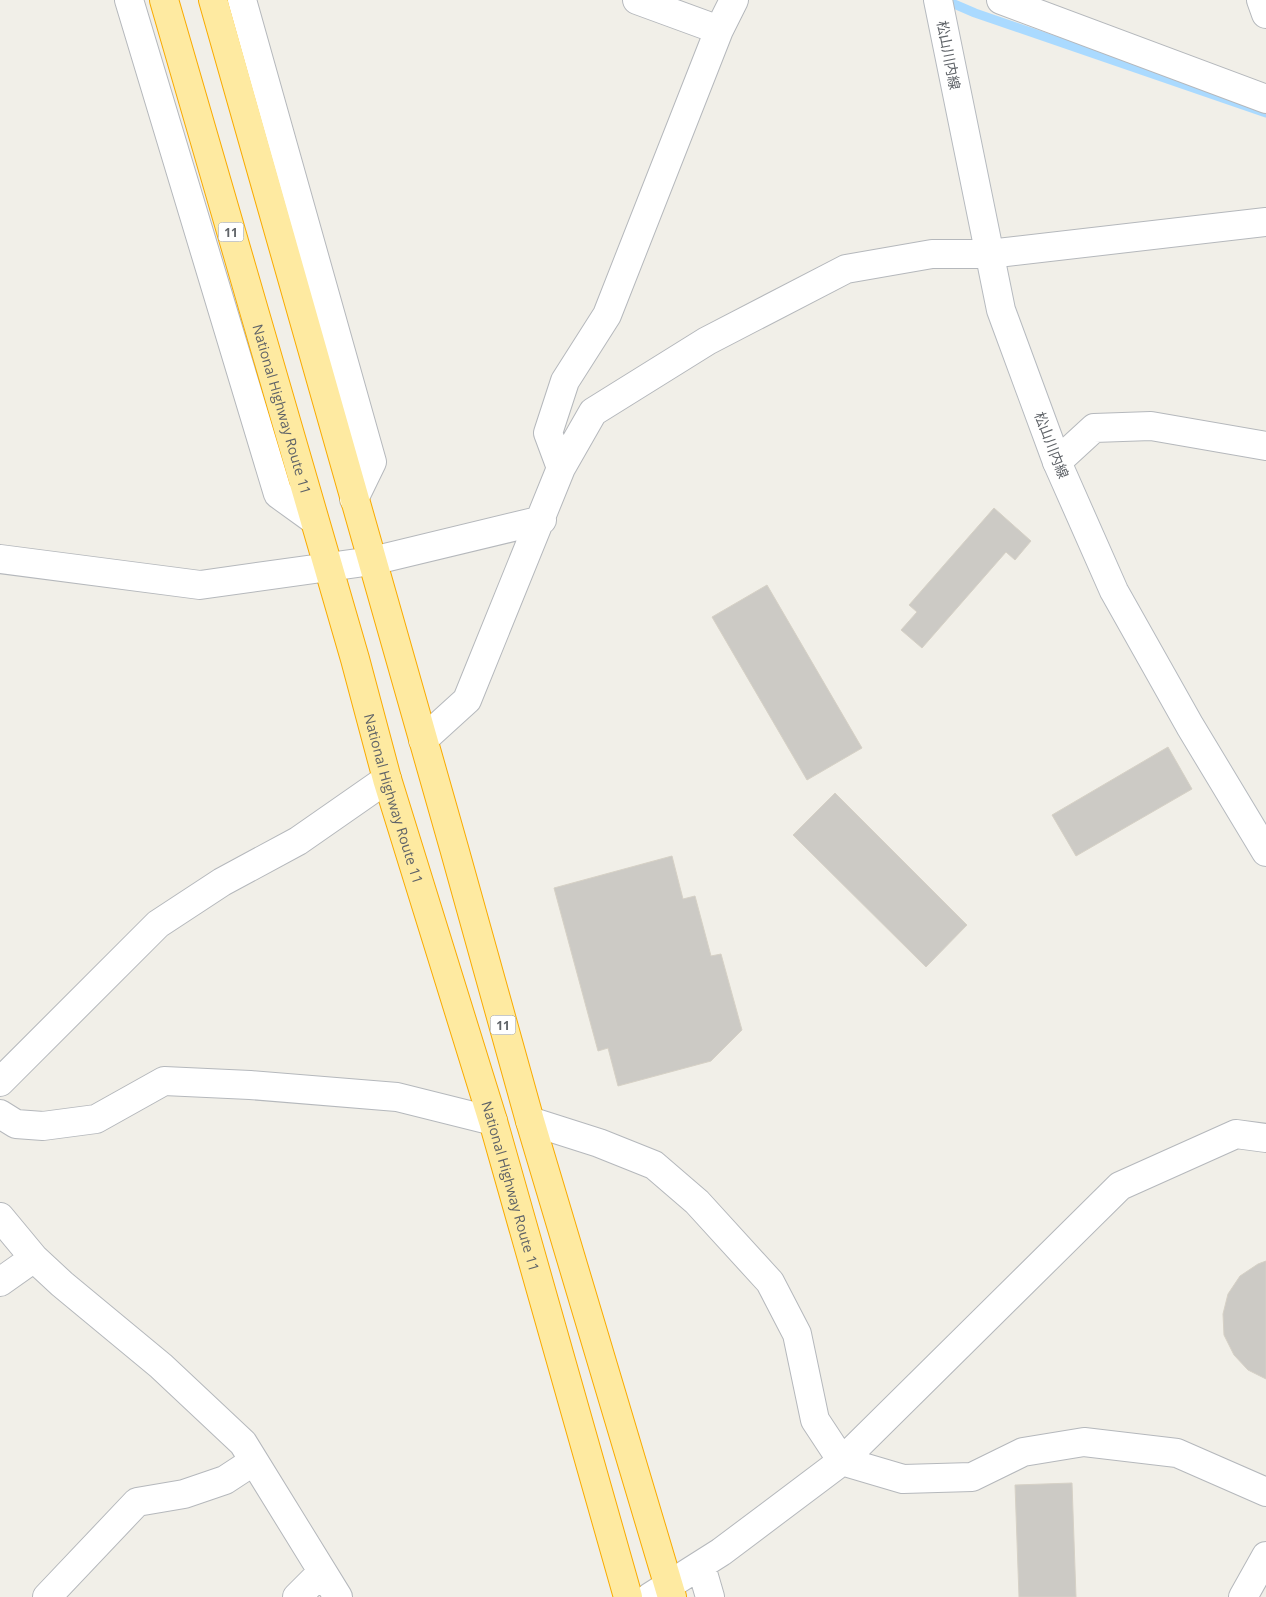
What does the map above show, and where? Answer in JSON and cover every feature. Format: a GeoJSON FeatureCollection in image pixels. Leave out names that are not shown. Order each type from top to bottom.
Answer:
{"type":"FeatureCollection","features":[{"type":"Feature","properties":{"kind":"highway","name":"National Highway Route 11"},"geometry":{"type":"LineString","coordinates":[[164,0],[387,780],[493,1121],[628,1597]]}},
{"type":"Feature","properties":{"kind":"highway","name":"11"},"geometry":{"type":"LineString","coordinates":[[213,0],[663,1593]]}},
{"type":"Feature","properties":{"kind":"street"},"geometry":{"type":"LineString","coordinates":[[129,0],[278,494],[314,520]]}},
{"type":"Feature","properties":{"kind":"street"},"geometry":{"type":"LineString","coordinates":[[242,0],[372,462],[354,499]]}},
{"type":"Feature","properties":{"kind":"street"},"geometry":{"type":"LineString","coordinates":[[637,0],[719,30]]}},
{"type":"Feature","properties":{"kind":"street"},"geometry":{"type":"LineString","coordinates":[[561,468],[548,433],[565,381],[607,315],[719,30],[734,0]]}},
{"type":"Feature","properties":{"kind":"street","name":"松山川内線"},"geometry":{"type":"LineString","coordinates":[[938,0],[1001,310],[1057,462],[1114,592],[1190,726],[1266,852]]}},
{"type":"Feature","properties":{"kind":"street"},"geometry":{"type":"LineString","coordinates":[[1001,0],[1266,99]]}},
{"type":"Feature","properties":{"kind":"street"},"geometry":{"type":"LineString","coordinates":[[1262,0],[1266,14]]}},
{"type":"Feature","properties":{"kind":"street"},"geometry":{"type":"LineString","coordinates":[[423,740],[467,700],[542,520],[561,468],[593,412],[707,341],[846,269],[932,254],[989,254],[1266,222]]}},
{"type":"Feature","properties":{"kind":"street"},"geometry":{"type":"LineString","coordinates":[[1057,462],[1094,428],[1151,426],[1266,446]]}},
{"type":"Feature","properties":{"kind":"street"},"geometry":{"type":"LineString","coordinates":[[0,559],[200,586],[372,562],[542,520]]}},
{"type":"Feature","properties":{"kind":"street"},"geometry":{"type":"LineString","coordinates":[[0,1082],[158,924],[222,882],[298,841],[387,780]]}},
{"type":"Feature","properties":{"kind":"street"},"geometry":{"type":"LineString","coordinates":[[0,1114],[16,1124],[43,1126],[96,1119],[164,1081],[250,1084],[397,1097],[493,1121]]}},
{"type":"Feature","properties":{"kind":"street"},"geometry":{"type":"LineString","coordinates":[[530,1121],[599,1143],[654,1165],[703,1208],[770,1282],[797,1334],[815,1420],[842,1461],[903,1479],[972,1477],[1023,1452],[1084,1442],[1177,1453],[1266,1492]]}},
{"type":"Feature","properties":{"kind":"street"},"geometry":{"type":"LineString","coordinates":[[663,1593],[842,1461],[1120,1186],[1236,1134],[1266,1138]]}},
{"type":"Feature","properties":{"kind":"street"},"geometry":{"type":"LineString","coordinates":[[0,1217],[34,1258],[62,1284],[168,1373],[243,1442],[338,1597]]}},
{"type":"Feature","properties":{"kind":"street"},"geometry":{"type":"LineString","coordinates":[[0,1282],[34,1258]]}},
{"type":"Feature","properties":{"kind":"street"},"geometry":{"type":"LineString","coordinates":[[47,1597],[137,1502],[184,1494],[225,1480],[254,1461]]}},
{"type":"Feature","properties":{"kind":"street"},"geometry":{"type":"LineString","coordinates":[[1243,1597],[1266,1556]]}},
{"type":"Feature","properties":{"kind":"street"},"geometry":{"type":"LineString","coordinates":[[701,1566],[710,1597]]}},
{"type":"Feature","properties":{"kind":"street"},"geometry":{"type":"LineString","coordinates":[[297,1597],[322,1572]]}},
{"type":"Feature","properties":{"kind":"building"},"geometry":{"type":"Polygon","coordinates":[[[994,508],[1031,541],[1015,560],[1006,552],[922,648],[901,630],[917,612],[909,605],[994,508]]]}},
{"type":"Feature","properties":{"kind":"building"},"geometry":{"type":"Polygon","coordinates":[[[767,585],[862,748],[807,780],[712,617],[767,585]]]}},
{"type":"Feature","properties":{"kind":"building"},"geometry":{"type":"Polygon","coordinates":[[[1168,747],[1192,789],[1076,856],[1052,815],[1168,747]]]}},
{"type":"Feature","properties":{"kind":"building"},"geometry":{"type":"Polygon","coordinates":[[[835,793],[967,925],[926,967],[793,835],[835,793]]]}},
{"type":"Feature","properties":{"kind":"building"},"geometry":{"type":"Polygon","coordinates":[[[672,856],[683,899],[695,896],[711,956],[721,954],[742,1030],[711,1061],[618,1086],[608,1048],[598,1051],[554,888],[672,856]]]}},
{"type":"Feature","properties":{"kind":"building"},"geometry":{"type":"Polygon","coordinates":[[[1266,1261],[1266,1379],[1248,1370],[1234,1355],[1224,1335],[1223,1314],[1228,1294],[1240,1276],[1266,1261]]]}},
{"type":"Feature","properties":{"kind":"building"},"geometry":{"type":"Polygon","coordinates":[[[1072,1483],[1076,1597],[1019,1597],[1015,1485],[1072,1483]]]}},
{"type":"Feature","properties":{"kind":"waterway"},"geometry":{"type":"LineString","coordinates":[[945,0],[975,13],[1266,113]]}}]}
